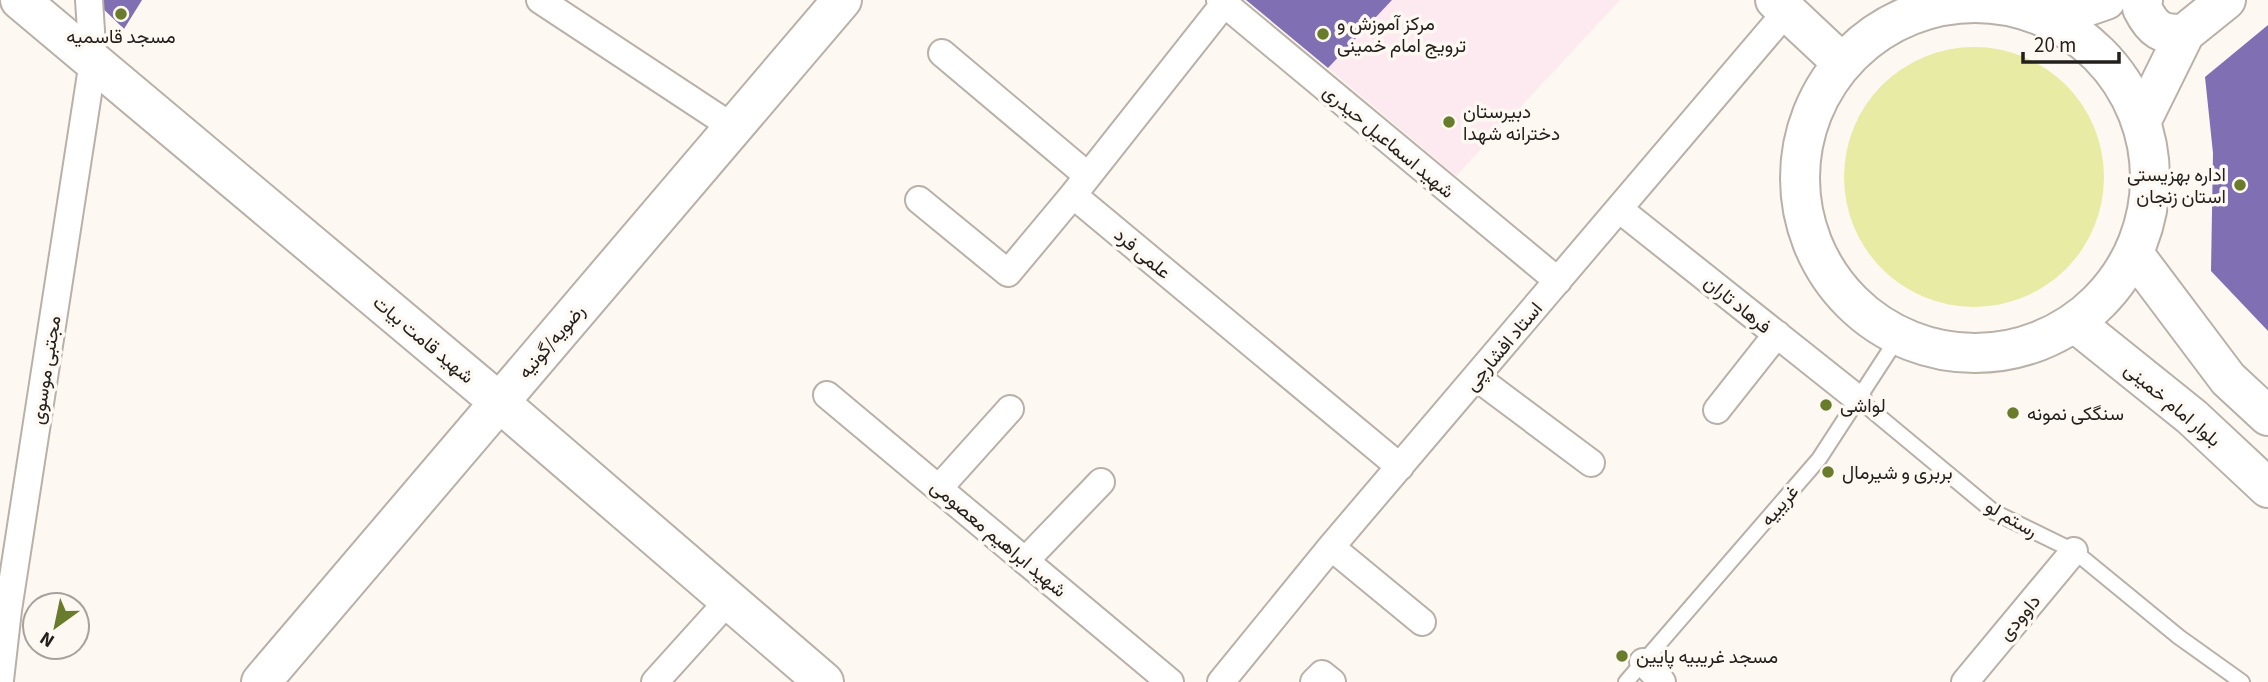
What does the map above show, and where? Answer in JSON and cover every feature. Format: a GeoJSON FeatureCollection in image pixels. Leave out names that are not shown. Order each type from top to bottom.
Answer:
{"type":"FeatureCollection","features":[{"type":"Feature","properties":{"kind":"main road","name":"شهید قامت بیات"},"geometry":{"type":"LineString","coordinates":[[20,0],[499,402],[824,682]]}},
{"type":"Feature","properties":{"kind":"main road","name":"رضویه/گونیه"},"geometry":{"type":"LineString","coordinates":[[261,682],[842,0]]}},
{"type":"Feature","properties":{"kind":"main road"},"geometry":{"type":"LineString","coordinates":[[2052,19],[2106,0]]}},
{"type":"Feature","properties":{"kind":"main road"},"geometry":{"type":"LineString","coordinates":[[2143,0],[2142,8],[2158,30],[2166,34],[2185,33]]}},
{"type":"Feature","properties":{"kind":"main road"},"geometry":{"type":"LineString","coordinates":[[2142,120],[2185,33],[2226,0]]}},
{"type":"Feature","properties":{"kind":"main road"},"geometry":{"type":"LineString","coordinates":[[1962,2],[2008,4],[2052,19],[2090,44],[2121,79],[2142,120],[2151,165],[2149,211],[2134,254],[2109,293],[2075,323],[2034,344],[1988,354],[1942,351],[1899,336],[1860,311],[1829,276],[1809,235],[1799,190],[1802,144],[1816,100],[1841,62],[1876,32],[1917,11],[1962,2]]}},
{"type":"Feature","properties":{"kind":"main road"},"geometry":{"type":"LineString","coordinates":[[1781,6],[1841,62]]}},
{"type":"Feature","properties":{"kind":"main road"},"geometry":{"type":"LineString","coordinates":[[2134,254],[2228,379],[2268,416]]}},
{"type":"Feature","properties":{"kind":"main road","name":"بلوار امام خمینی"},"geometry":{"type":"LineString","coordinates":[[2075,323],[2192,417],[2268,488]]}},
{"type":"Feature","properties":{"kind":"street","name":"مجتبی موسوی"},"geometry":{"type":"LineString","coordinates":[[0,680],[4,611],[93,61],[89,0]]}},
{"type":"Feature","properties":{"kind":"street"},"geometry":{"type":"LineString","coordinates":[[540,0],[734,128]]}},
{"type":"Feature","properties":{"kind":"street"},"geometry":{"type":"LineString","coordinates":[[919,200],[1008,273],[1081,185],[1222,2]]}},
{"type":"Feature","properties":{"kind":"street","name":"شهید اسماعیل حیدری"},"geometry":{"type":"LineString","coordinates":[[1222,2],[1558,281]]}},
{"type":"Feature","properties":{"kind":"street","name":"استاد افشارچی"},"geometry":{"type":"LineString","coordinates":[[1222,681],[1331,547],[1619,209],[1781,6]]}},
{"type":"Feature","properties":{"kind":"street","name":"علمی فرد"},"geometry":{"type":"LineString","coordinates":[[942,53],[1081,185],[1400,467]]}},
{"type":"Feature","properties":{"kind":"street","name":"فرهاد تاران"},"geometry":{"type":"LineString","coordinates":[[1619,209],[1858,399]]}},
{"type":"Feature","properties":{"kind":"street"},"geometry":{"type":"LineString","coordinates":[[1717,410],[1777,334]]}},
{"type":"Feature","properties":{"kind":"street"},"geometry":{"type":"LineString","coordinates":[[1476,377],[1591,463]]}},
{"type":"Feature","properties":{"kind":"street","name":"شهید ابراهیم معصومی"},"geometry":{"type":"LineString","coordinates":[[827,395],[1170,682]]}},
{"type":"Feature","properties":{"kind":"street"},"geometry":{"type":"LineString","coordinates":[[939,488],[1010,409]]}},
{"type":"Feature","properties":{"kind":"street"},"geometry":{"type":"LineString","coordinates":[[1025,561],[1101,482]]}},
{"type":"Feature","properties":{"kind":"street"},"geometry":{"type":"LineString","coordinates":[[1331,547],[1422,622]]}},
{"type":"Feature","properties":{"kind":"street","name":"داوودی"},"geometry":{"type":"LineString","coordinates":[[1965,682],[2074,551]]}},
{"type":"Feature","properties":{"kind":"street"},"geometry":{"type":"LineString","coordinates":[[655,682],[729,600]]}},
{"type":"Feature","properties":{"kind":"street"},"geometry":{"type":"LineString","coordinates":[[1643,662],[1662,682]]}},
{"type":"Feature","properties":{"kind":"street"},"geometry":{"type":"LineString","coordinates":[[1314,682],[1322,674],[1332,682]]}},
{"type":"Feature","properties":{"kind":"lane","name":"غریبیه"},"geometry":{"type":"LineString","coordinates":[[1626,682],[1819,459],[1899,336]]}},
{"type":"Feature","properties":{"kind":"lane","name":"رستم لو"},"geometry":{"type":"LineString","coordinates":[[1858,399],[1994,512],[2074,551],[2179,637],[2242,682]]}},
{"type":"Feature","properties":{"kind":"shaded area","name":"دبیرستان دخترانه شهدا"},"geometry":{"type":"Polygon","coordinates":[[[1392,0],[1620,0],[1456,176],[1328,68],[1392,0]]]}},
{"type":"Feature","properties":{"kind":"green space"},"geometry":{"type":"Polygon","coordinates":[[[1961,47],[1987,47],[2012,52],[2035,62],[2057,76],[2075,94],[2099,139],[2104,177],[2099,215],[2089,238],[2075,260],[2057,278],[2012,302],[1987,307],[1961,307],[1936,302],[1913,292],[1891,278],[1873,260],[1849,215],[1844,190],[1844,164],[1849,139],[1859,116],[1873,94],[1891,76],[1936,52],[1961,47]]]}},
{"type":"Feature","properties":{"kind":"building","name":"مسجد قاسمیه"},"geometry":{"type":"Polygon","coordinates":[[[94,0],[142,0],[124,29],[94,0]]]}},
{"type":"Feature","properties":{"kind":"building","name":"مرکز آموزش و ترویج امام خمینی"},"geometry":{"type":"Polygon","coordinates":[[[1246,0],[1392,0],[1328,68],[1246,0]]]}},
{"type":"Feature","properties":{"kind":"building","name":"اداره بهزیستی استان زنجان"},"geometry":{"type":"Polygon","coordinates":[[[2268,25],[2268,331],[2211,271],[2213,153],[2205,77],[2268,25]]]}},
{"type":"Feature","properties":{"kind":"place","name":"مسجد قاسمیه"},"geometry":{"type":"Point","coordinates":[121,14]}},
{"type":"Feature","properties":{"kind":"place","name":"مرکز آموزش و ترویج امام خمینی"},"geometry":{"type":"Point","coordinates":[1323,34]}},
{"type":"Feature","properties":{"kind":"place","name":"دبیرستان دخترانه شهدا"},"geometry":{"type":"Point","coordinates":[1449,122]}},
{"type":"Feature","properties":{"kind":"place","name":"اداره بهزیستی استان زنجان"},"geometry":{"type":"Point","coordinates":[2240,185]}},
{"type":"Feature","properties":{"kind":"place","name":"لواشی"},"geometry":{"type":"Point","coordinates":[1826,405]}},
{"type":"Feature","properties":{"kind":"place","name":"سنگکی نمونه"},"geometry":{"type":"Point","coordinates":[2013,413]}},
{"type":"Feature","properties":{"kind":"place","name":"بربری و شیرمال"},"geometry":{"type":"Point","coordinates":[1828,472]}},
{"type":"Feature","properties":{"kind":"place","name":"مسجد غریبیه پایین"},"geometry":{"type":"Point","coordinates":[1622,656]}}]}
